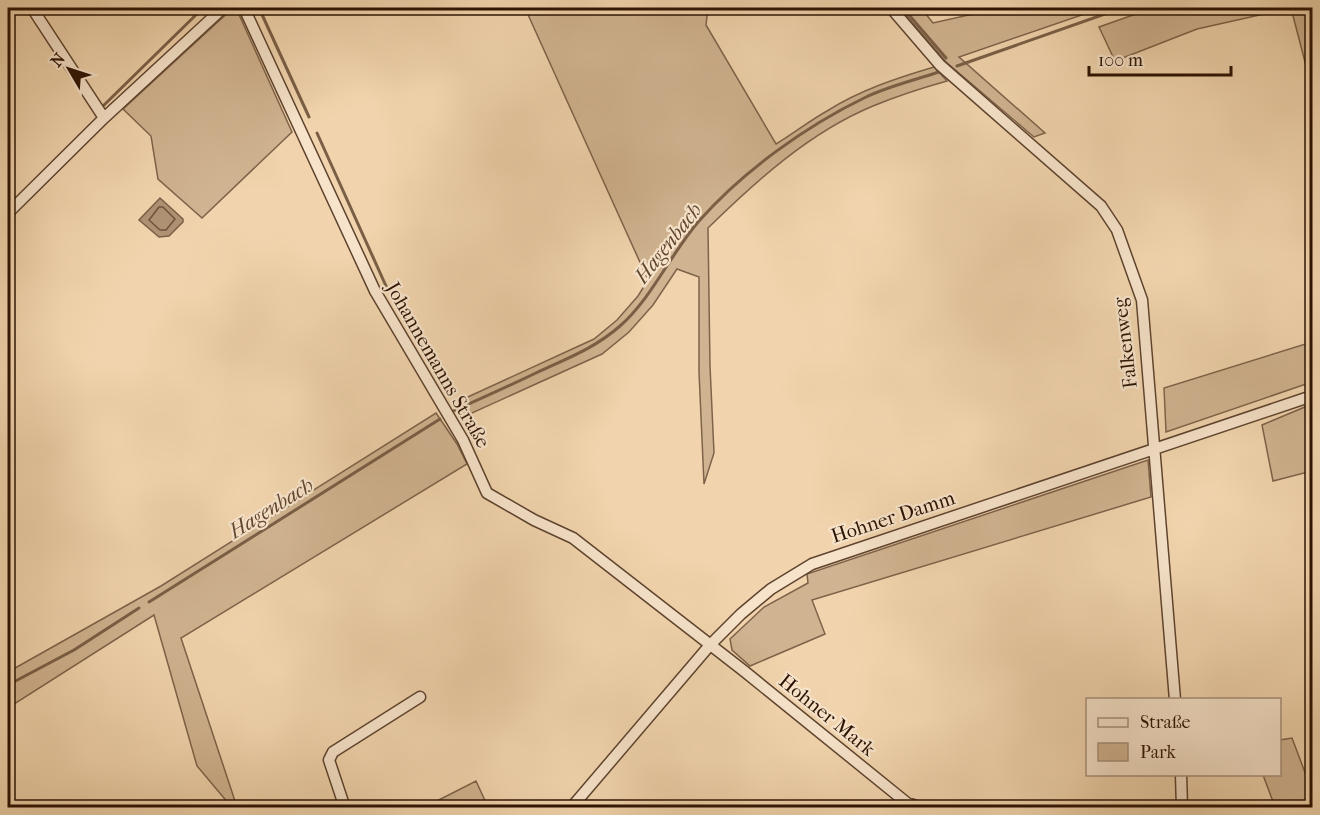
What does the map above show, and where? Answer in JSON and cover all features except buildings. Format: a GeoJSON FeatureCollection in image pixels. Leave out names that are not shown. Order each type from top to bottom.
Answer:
{"type":"FeatureCollection","features":[{"type":"Feature","properties":{"kind":"street"},"geometry":{"type":"LineString","coordinates":[[32,8],[104,118]]}},
{"type":"Feature","properties":{"kind":"street"},"geometry":{"type":"LineString","coordinates":[[8,213],[104,118],[223,8]]}},
{"type":"Feature","properties":{"kind":"street","name":"Johannemanns Straße"},"geometry":{"type":"LineString","coordinates":[[244,8],[375,291],[463,440],[487,493],[534,520],[573,538],[710,645]]}},
{"type":"Feature","properties":{"kind":"street","name":"Falkenweg"},"geometry":{"type":"LineString","coordinates":[[891,8],[940,65],[1101,206],[1117,230],[1142,300],[1175,698]]}},
{"type":"Feature","properties":{"kind":"street","name":"Hohner Damm"},"geometry":{"type":"LineString","coordinates":[[571,807],[710,645],[741,614],[771,589],[812,564],[1312,396]]}},
{"type":"Feature","properties":{"kind":"street","name":"Hohner Mark"},"geometry":{"type":"LineString","coordinates":[[710,645],[907,803],[922,807]]}},
{"type":"Feature","properties":{"kind":"street"},"geometry":{"type":"LineString","coordinates":[[345,807],[329,760],[333,752],[420,697]]}},
{"type":"Feature","properties":{"kind":"street"},"geometry":{"type":"LineString","coordinates":[[1180,776],[1182,807]]}},
{"type":"Feature","properties":{"kind":"green space"},"geometry":{"type":"Polygon","coordinates":[[[233,8],[236,8],[292,132],[202,218],[158,179],[151,136],[123,109],[233,8]]]}},
{"type":"Feature","properties":{"kind":"green space"},"geometry":{"type":"Polygon","coordinates":[[[525,8],[708,8],[706,25],[776,144],[840,104],[893,80],[934,67],[947,81],[873,106],[827,129],[785,159],[708,228],[714,453],[704,484],[699,372],[699,277],[677,269],[653,305],[629,332],[602,354],[461,418],[459,401],[594,339],[617,320],[638,296],[648,280],[525,8]]]}},
{"type":"Feature","properties":{"kind":"green space"},"geometry":{"type":"Polygon","coordinates":[[[900,8],[921,8],[933,23],[1000,8],[1102,8],[959,57],[1045,133],[1034,137],[946,62],[900,8]]]}},
{"type":"Feature","properties":{"kind":"green space"},"geometry":{"type":"Polygon","coordinates":[[[1153,8],[1291,8],[1197,29],[1115,61],[1099,27],[1153,8]]]}},
{"type":"Feature","properties":{"kind":"green space"},"geometry":{"type":"Polygon","coordinates":[[[1291,8],[1306,8],[1312,33],[1312,89],[1291,8]]]}},
{"type":"Feature","properties":{"kind":"green space"},"geometry":{"type":"Polygon","coordinates":[[[1312,342],[1312,382],[1166,432],[1164,388],[1312,342]]]}},
{"type":"Feature","properties":{"kind":"green space"},"geometry":{"type":"Polygon","coordinates":[[[1312,404],[1312,471],[1273,481],[1262,425],[1312,404]]]}},
{"type":"Feature","properties":{"kind":"green space"},"geometry":{"type":"Polygon","coordinates":[[[436,413],[457,444],[467,464],[181,638],[235,801],[229,804],[197,766],[154,615],[8,708],[8,672],[161,586],[436,413]]]}},
{"type":"Feature","properties":{"kind":"green space"},"geometry":{"type":"Polygon","coordinates":[[[1148,460],[1151,497],[812,600],[825,634],[750,666],[732,650],[730,639],[764,607],[808,583],[807,574],[1148,460]]]}},
{"type":"Feature","properties":{"kind":"green space"},"geometry":{"type":"Polygon","coordinates":[[[1292,738],[1312,791],[1312,807],[1275,807],[1263,776],[1281,776],[1281,740],[1292,738]]]}},
{"type":"Feature","properties":{"kind":"green space"},"geometry":{"type":"Polygon","coordinates":[[[476,781],[488,807],[425,807],[476,781]]]}},
{"type":"Feature","properties":{"kind":"water"},"geometry":{"type":"Polygon","coordinates":[[[160,198],[183,219],[183,222],[169,236],[159,237],[139,220],[160,198]]]}},
{"type":"Feature","properties":{"kind":"waterway"},"geometry":{"type":"LineString","coordinates":[[103,106],[203,8]]}},
{"type":"Feature","properties":{"kind":"waterway"},"geometry":{"type":"LineString","coordinates":[[259,8],[309,117]]}},
{"type":"Feature","properties":{"kind":"waterway"},"geometry":{"type":"LineString","coordinates":[[903,8],[946,58]]}},
{"type":"Feature","properties":{"kind":"waterway","name":"Hagenbach"},"geometry":{"type":"LineString","coordinates":[[957,66],[1122,8]]}},
{"type":"Feature","properties":{"kind":"waterway","name":"Hagenbach"},"geometry":{"type":"LineString","coordinates":[[451,412],[571,357],[611,334],[642,302],[699,221],[735,185],[776,151],[866,97],[939,72]]}},
{"type":"Feature","properties":{"kind":"waterway"},"geometry":{"type":"LineString","coordinates":[[317,133],[386,286],[448,391]]}},
{"type":"Feature","properties":{"kind":"waterway","name":"Hagenbach"},"geometry":{"type":"LineString","coordinates":[[149,602],[440,419]]}},
{"type":"Feature","properties":{"kind":"waterway","name":"Hagenbach"},"geometry":{"type":"LineString","coordinates":[[8,685],[74,650],[139,608]]}}]}
